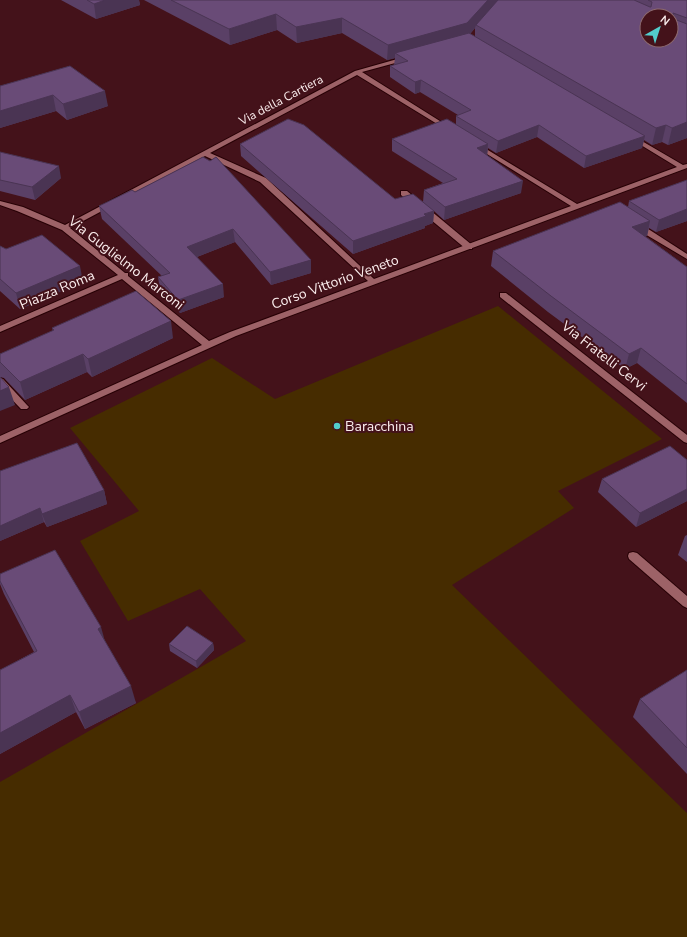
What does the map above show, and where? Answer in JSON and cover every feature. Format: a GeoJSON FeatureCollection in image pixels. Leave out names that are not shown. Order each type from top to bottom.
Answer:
{"type":"FeatureCollection","features":[{"type":"Feature","properties":{"kind":"street","name":"Via della Cartiera"},"geometry":{"type":"LineString","coordinates":[[65,228],[357,72],[417,56]]}},
{"type":"Feature","properties":{"kind":"street"},"geometry":{"type":"LineString","coordinates":[[357,72],[457,134]]}},
{"type":"Feature","properties":{"kind":"street"},"geometry":{"type":"LineString","coordinates":[[624,133],[685,166]]}},
{"type":"Feature","properties":{"kind":"street"},"geometry":{"type":"LineString","coordinates":[[470,142],[577,208]]}},
{"type":"Feature","properties":{"kind":"street"},"geometry":{"type":"LineString","coordinates":[[206,154],[263,180],[373,282]]}},
{"type":"Feature","properties":{"kind":"street","name":"Corso Vittorio Veneto"},"geometry":{"type":"LineString","coordinates":[[0,440],[208,344],[301,308],[469,247],[577,208],[600,202],[685,166]]}},
{"type":"Feature","properties":{"kind":"street"},"geometry":{"type":"LineString","coordinates":[[404,193],[469,247]]}},
{"type":"Feature","properties":{"kind":"street","name":"Via Guglielmo Marconi"},"geometry":{"type":"LineString","coordinates":[[0,203],[20,209],[65,228],[208,344]]}},
{"type":"Feature","properties":{"kind":"street"},"geometry":{"type":"LineString","coordinates":[[629,220],[687,257]]}},
{"type":"Feature","properties":{"kind":"street","name":"Piazza Roma"},"geometry":{"type":"LineString","coordinates":[[0,329],[125,276]]}},
{"type":"Feature","properties":{"kind":"street","name":"Via Fratelli Cervi"},"geometry":{"type":"LineString","coordinates":[[503,295],[687,440]]}},
{"type":"Feature","properties":{"kind":"street"},"geometry":{"type":"LineString","coordinates":[[138,302],[150,297]]}},
{"type":"Feature","properties":{"kind":"street"},"geometry":{"type":"LineString","coordinates":[[0,381],[24,407]]}},
{"type":"Feature","properties":{"kind":"street"},"geometry":{"type":"LineString","coordinates":[[633,556],[687,603]]}},
{"type":"Feature","properties":{"kind":"shaded area"},"geometry":{"type":"Polygon","coordinates":[[[498,306],[662,439],[558,491],[574,508],[452,585],[687,813],[687,937],[0,937],[0,782],[246,641],[200,589],[128,621],[80,541],[139,511],[70,428],[212,358],[275,399],[498,306]]]}},
{"type":"Feature","properties":{"kind":"building"},"geometry":{"type":"Polygon","coordinates":[[[87,0],[105,0],[94,4],[87,0]]]}},
{"type":"Feature","properties":{"kind":"building"},"geometry":{"type":"Polygon","coordinates":[[[171,0],[488,0],[467,23],[388,45],[342,18],[296,27],[276,14],[229,29],[171,0]]]}},
{"type":"Feature","properties":{"kind":"building"},"geometry":{"type":"Polygon","coordinates":[[[498,0],[634,0],[651,7],[652,2],[648,0],[687,0],[687,18],[679,15],[679,8],[639,8],[639,48],[679,48],[679,21],[687,24],[687,122],[672,128],[666,125],[656,128],[476,25],[498,0]]]}},
{"type":"Feature","properties":{"kind":"building"},"geometry":{"type":"Polygon","coordinates":[[[469,33],[645,136],[586,156],[539,125],[498,141],[456,116],[471,110],[421,80],[415,82],[390,66],[408,61],[395,53],[469,33]]]}},
{"type":"Feature","properties":{"kind":"building"},"geometry":{"type":"Polygon","coordinates":[[[70,66],[105,91],[63,104],[53,95],[0,111],[0,86],[70,66]]]}},
{"type":"Feature","properties":{"kind":"building"},"geometry":{"type":"Polygon","coordinates":[[[288,119],[304,125],[395,199],[413,194],[434,211],[424,214],[426,216],[353,241],[240,144],[288,119]]]}},
{"type":"Feature","properties":{"kind":"building"},"geometry":{"type":"Polygon","coordinates":[[[447,119],[488,144],[477,148],[523,181],[445,207],[424,190],[457,179],[392,139],[447,119]]]}},
{"type":"Feature","properties":{"kind":"building"},"geometry":{"type":"Polygon","coordinates":[[[0,152],[59,166],[32,187],[0,180],[0,152]]]}},
{"type":"Feature","properties":{"kind":"building"},"geometry":{"type":"Polygon","coordinates":[[[203,157],[210,161],[216,157],[311,260],[270,272],[233,229],[187,247],[223,284],[178,300],[158,277],[170,273],[99,206],[132,190],[135,192],[203,157]]]}},
{"type":"Feature","properties":{"kind":"building"},"geometry":{"type":"Polygon","coordinates":[[[687,180],[687,209],[659,220],[629,201],[687,180]]]}},
{"type":"Feature","properties":{"kind":"building"},"geometry":{"type":"Polygon","coordinates":[[[620,202],[650,221],[632,227],[687,267],[687,384],[641,348],[629,354],[493,251],[620,202]]]}},
{"type":"Feature","properties":{"kind":"building"},"geometry":{"type":"Polygon","coordinates":[[[42,235],[80,266],[16,293],[0,279],[0,246],[6,249],[42,235]]]}},
{"type":"Feature","properties":{"kind":"building"},"geometry":{"type":"Polygon","coordinates":[[[136,291],[171,321],[88,359],[83,354],[20,382],[0,362],[0,354],[54,330],[52,328],[136,291]]]}},
{"type":"Feature","properties":{"kind":"building"},"geometry":{"type":"Polygon","coordinates":[[[0,377],[9,387],[0,391],[0,377]]]}},
{"type":"Feature","properties":{"kind":"building"},"geometry":{"type":"Polygon","coordinates":[[[77,443],[104,490],[42,514],[40,508],[0,526],[0,471],[77,443]]]}},
{"type":"Feature","properties":{"kind":"building"},"geometry":{"type":"Polygon","coordinates":[[[670,446],[687,460],[687,489],[640,513],[602,479],[670,446]]]}},
{"type":"Feature","properties":{"kind":"building"},"geometry":{"type":"Polygon","coordinates":[[[55,550],[101,627],[98,629],[131,686],[79,712],[70,695],[0,733],[0,670],[37,651],[0,581],[0,574],[55,550]]]}},
{"type":"Feature","properties":{"kind":"building"},"geometry":{"type":"Polygon","coordinates":[[[187,626],[213,643],[196,661],[169,644],[187,626]]]}},
{"type":"Feature","properties":{"kind":"building"},"geometry":{"type":"Polygon","coordinates":[[[687,670],[687,748],[640,699],[687,670]]]}},
{"type":"Feature","properties":{"kind":"place","name":"Baracchina"},"geometry":{"type":"Point","coordinates":[337,426]}}]}
